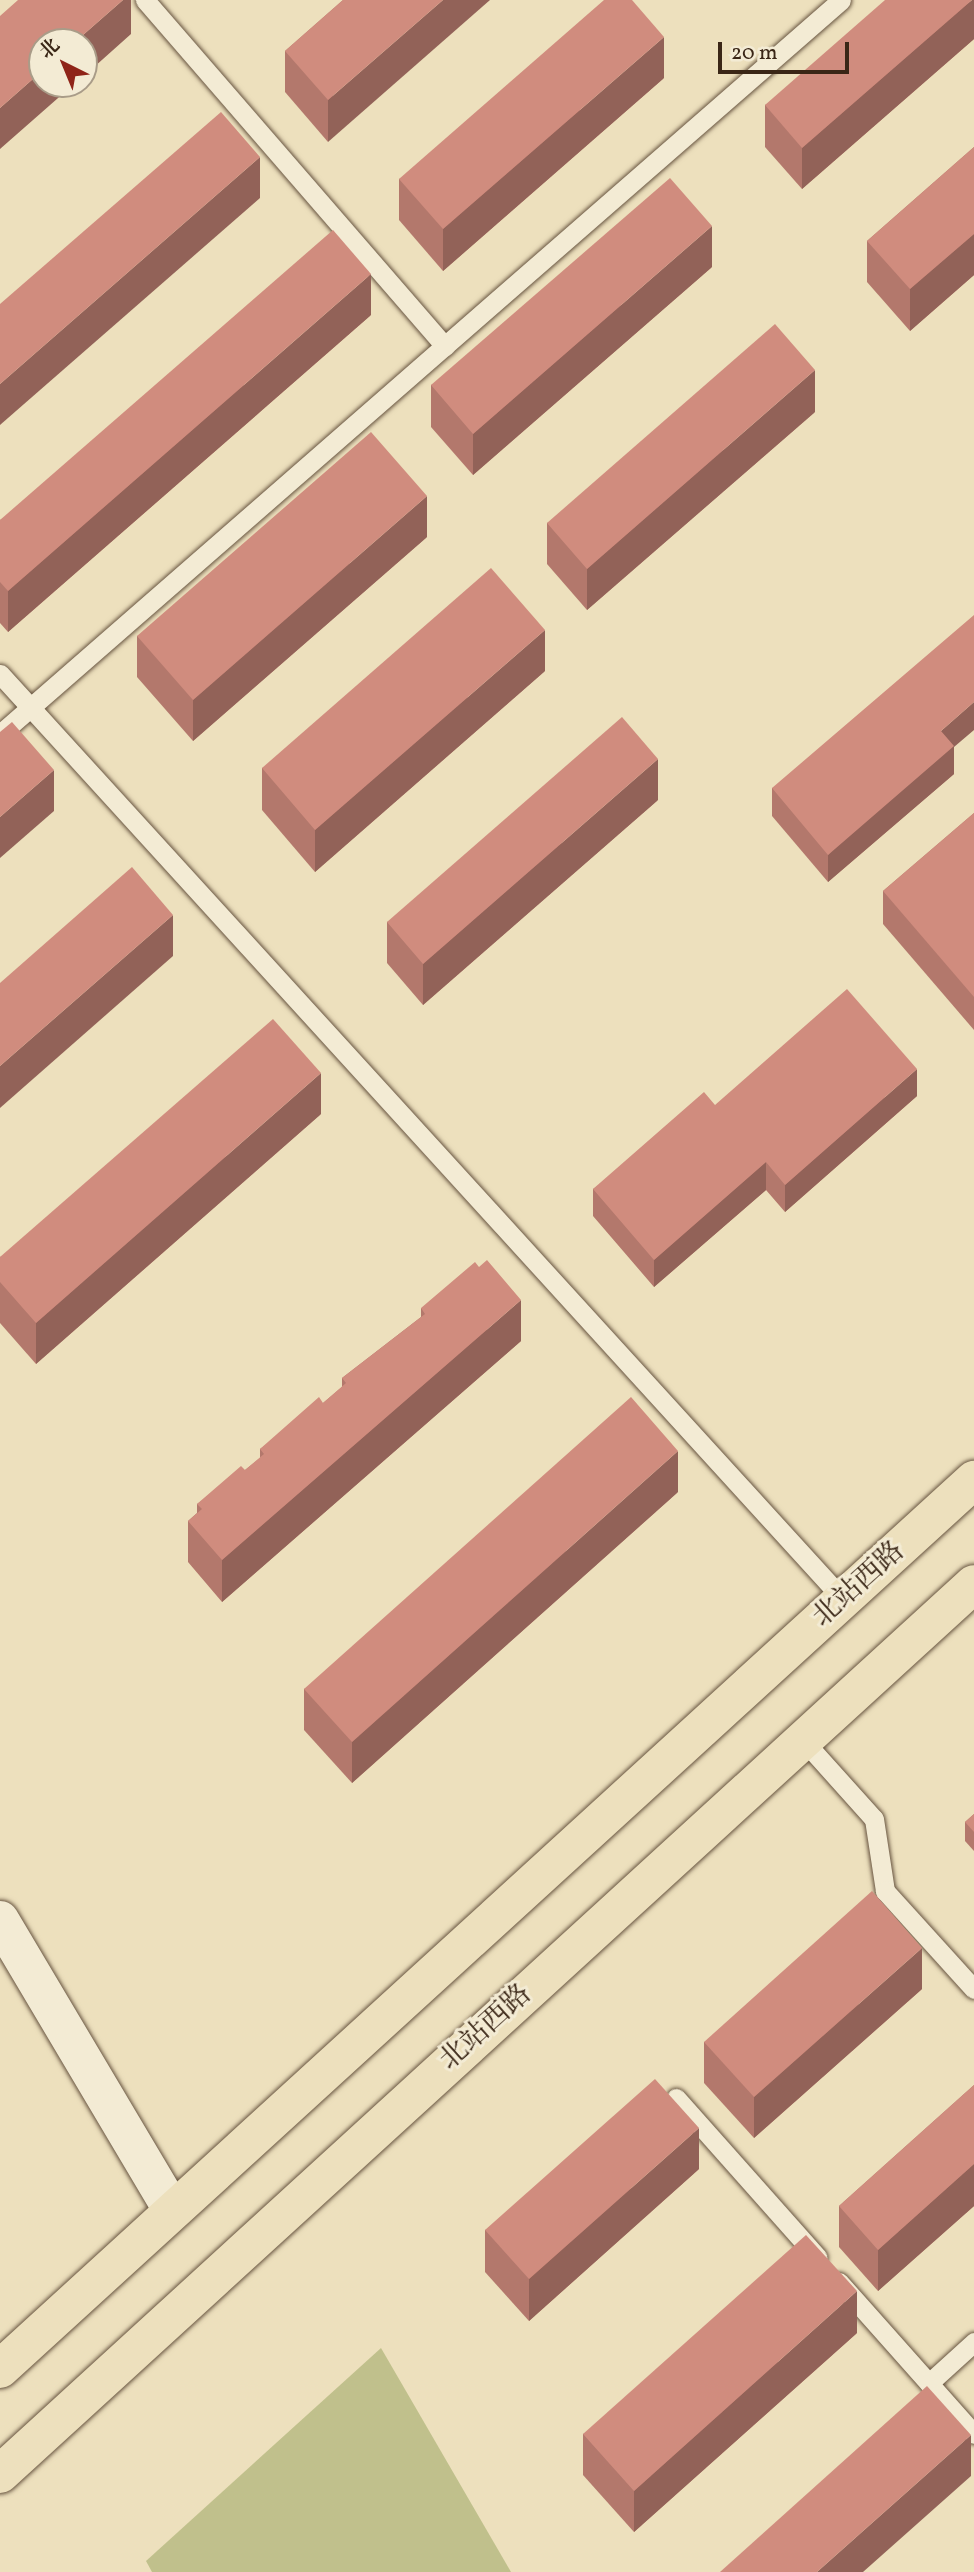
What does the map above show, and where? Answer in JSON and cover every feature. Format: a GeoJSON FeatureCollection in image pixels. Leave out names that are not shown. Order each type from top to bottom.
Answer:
{"type":"FeatureCollection","features":[{"type":"Feature","properties":{"kind":"main road","name":"北站西路"},"geometry":{"type":"LineString","coordinates":[[0,2369],[974,1480]]}},
{"type":"Feature","properties":{"kind":"main road","name":"北站西路"},"geometry":{"type":"LineString","coordinates":[[0,2474],[974,1584]]}},
{"type":"Feature","properties":{"kind":"street"},"geometry":{"type":"LineString","coordinates":[[0,1920],[172,2210]]}},
{"type":"Feature","properties":{"kind":"lane"},"geometry":{"type":"LineString","coordinates":[[145,0],[445,346]]}},
{"type":"Feature","properties":{"kind":"lane"},"geometry":{"type":"LineString","coordinates":[[0,734],[841,0]]}},
{"type":"Feature","properties":{"kind":"lane"},"geometry":{"type":"LineString","coordinates":[[0,674],[843,1599]]}},
{"type":"Feature","properties":{"kind":"lane"},"geometry":{"type":"LineString","coordinates":[[803,1740],[874,1819],[885,1891],[974,1989]]}},
{"type":"Feature","properties":{"kind":"lane"},"geometry":{"type":"LineString","coordinates":[[677,2098],[974,2434]]}},
{"type":"Feature","properties":{"kind":"lane"},"geometry":{"type":"LineString","coordinates":[[929,2383],[974,2342]]}},
{"type":"Feature","properties":{"kind":"green space"},"geometry":{"type":"Polygon","coordinates":[[[381,2348],[511,2572],[152,2572],[146,2561],[381,2348]]]}},
{"type":"Feature","properties":{"kind":"building"},"geometry":{"type":"Polygon","coordinates":[[[18,0],[123,0],[91,28],[28,28],[28,83],[0,108],[0,16],[18,0]]]}},
{"type":"Feature","properties":{"kind":"building"},"geometry":{"type":"Polygon","coordinates":[[[343,0],[443,0],[328,100],[285,51],[343,0]]]}},
{"type":"Feature","properties":{"kind":"building"},"geometry":{"type":"Polygon","coordinates":[[[604,0],[632,0],[664,37],[443,229],[399,179],[604,0]]]}},
{"type":"Feature","properties":{"kind":"building"},"geometry":{"type":"Polygon","coordinates":[[[885,0],[972,0],[802,148],[765,105],[885,0]]]}},
{"type":"Feature","properties":{"kind":"building"},"geometry":{"type":"Polygon","coordinates":[[[221,112],[260,157],[0,384],[0,304],[221,112]]]}},
{"type":"Feature","properties":{"kind":"building"},"geometry":{"type":"Polygon","coordinates":[[[974,147],[974,234],[910,289],[867,241],[974,147]]]}},
{"type":"Feature","properties":{"kind":"building"},"geometry":{"type":"Polygon","coordinates":[[[670,178],[712,226],[473,434],[431,385],[670,178]]]}},
{"type":"Feature","properties":{"kind":"building"},"geometry":{"type":"Polygon","coordinates":[[[333,230],[371,274],[8,591],[0,582],[0,520],[333,230]]]}},
{"type":"Feature","properties":{"kind":"building"},"geometry":{"type":"Polygon","coordinates":[[[775,324],[815,370],[587,569],[547,523],[775,324]]]}},
{"type":"Feature","properties":{"kind":"building"},"geometry":{"type":"Polygon","coordinates":[[[371,432],[427,496],[193,700],[137,636],[371,432]]]}},
{"type":"Feature","properties":{"kind":"building"},"geometry":{"type":"Polygon","coordinates":[[[491,568],[545,630],[315,830],[262,768],[491,568]]]}},
{"type":"Feature","properties":{"kind":"building"},"geometry":{"type":"Polygon","coordinates":[[[974,615],[974,702],[941,731],[954,746],[828,855],[772,788],[974,615]]]}},
{"type":"Feature","properties":{"kind":"building"},"geometry":{"type":"Polygon","coordinates":[[[622,717],[658,759],[423,964],[387,922],[622,717]]]}},
{"type":"Feature","properties":{"kind":"building"},"geometry":{"type":"Polygon","coordinates":[[[12,722],[54,770],[0,817],[0,732],[12,722]]]}},
{"type":"Feature","properties":{"kind":"building"},"geometry":{"type":"Polygon","coordinates":[[[974,813],[974,997],[883,891],[974,813]]]}},
{"type":"Feature","properties":{"kind":"building"},"geometry":{"type":"Polygon","coordinates":[[[132,867],[173,915],[0,1066],[0,983],[132,867]]]}},
{"type":"Feature","properties":{"kind":"building"},"geometry":{"type":"Polygon","coordinates":[[[847,989],[917,1069],[785,1185],[766,1162],[654,1260],[593,1189],[704,1092],[715,1105],[847,989]]]}},
{"type":"Feature","properties":{"kind":"building"},"geometry":{"type":"Polygon","coordinates":[[[273,1019],[321,1073],[36,1323],[0,1282],[0,1257],[273,1019]]]}},
{"type":"Feature","properties":{"kind":"building"},"geometry":{"type":"Polygon","coordinates":[[[487,1260],[521,1300],[222,1560],[188,1521],[202,1509],[197,1504],[241,1466],[245,1470],[264,1454],[260,1449],[319,1397],[323,1403],[346,1383],[342,1378],[425,1314],[421,1308],[475,1262],[479,1267],[487,1260]]]}},
{"type":"Feature","properties":{"kind":"building"},"geometry":{"type":"Polygon","coordinates":[[[631,1397],[678,1451],[352,1742],[304,1689],[631,1397]]]}},
{"type":"Feature","properties":{"kind":"building"},"geometry":{"type":"Polygon","coordinates":[[[974,1814],[974,1832],[965,1822],[974,1814]]]}},
{"type":"Feature","properties":{"kind":"building"},"geometry":{"type":"Polygon","coordinates":[[[872,1891],[922,1948],[754,2097],[704,2042],[872,1891]]]}},
{"type":"Feature","properties":{"kind":"building"},"geometry":{"type":"Polygon","coordinates":[[[655,2079],[699,2128],[529,2279],[485,2230],[655,2079]]]}},
{"type":"Feature","properties":{"kind":"building"},"geometry":{"type":"Polygon","coordinates":[[[974,2085],[974,2164],[878,2250],[839,2206],[974,2085]]]}},
{"type":"Feature","properties":{"kind":"building"},"geometry":{"type":"Polygon","coordinates":[[[806,2235],[857,2291],[634,2491],[583,2434],[806,2235]]]}},
{"type":"Feature","properties":{"kind":"building"},"geometry":{"type":"Polygon","coordinates":[[[927,2386],[971,2435],[817,2572],[720,2572],[927,2386]]]}}]}
